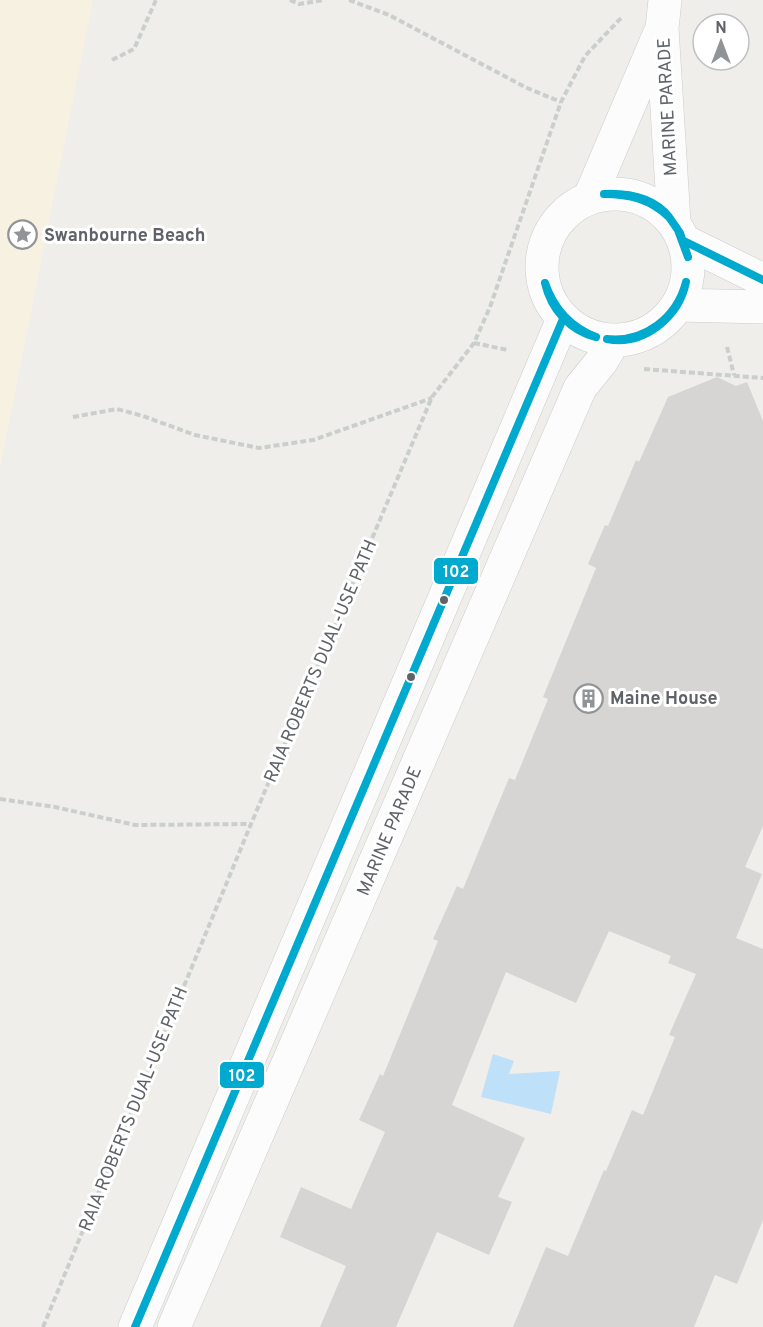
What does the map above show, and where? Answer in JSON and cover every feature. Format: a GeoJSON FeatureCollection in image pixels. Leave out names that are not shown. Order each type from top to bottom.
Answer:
{"type":"FeatureCollection","features":[{"type":"Feature","properties":{"kind":"street","name":"MARINE PARADE"},"geometry":{"type":"LineString","coordinates":[[590,196],[664,14]]}},
{"type":"Feature","properties":{"kind":"street","name":"MARINE PARADE"},"geometry":{"type":"LineString","coordinates":[[664,14],[679,231]]}},
{"type":"Feature","properties":{"kind":"street"},"geometry":{"type":"LineString","coordinates":[[679,231],[689,261],[688,282],[678,305],[661,325],[639,336],[614,340],[595,337],[578,330],[563,319],[549,299],[542,275],[544,250],[553,227],[570,209],[590,196],[616,194],[640,197],[659,208],[679,231],[763,280]]}},
{"type":"Feature","properties":{"kind":"street"},"geometry":{"type":"LineString","coordinates":[[678,305],[763,307]]}},
{"type":"Feature","properties":{"kind":"street"},"geometry":{"type":"LineString","coordinates":[[135,1327],[563,319]]}},
{"type":"Feature","properties":{"kind":"street","name":"MARINE PARADE"},"geometry":{"type":"LineString","coordinates":[[174,1327],[580,388],[601,362],[614,340]]}},
{"type":"Feature","properties":{"kind":"path"},"geometry":{"type":"LineString","coordinates":[[112,60],[134,49],[156,0]]}},
{"type":"Feature","properties":{"kind":"path"},"geometry":{"type":"LineString","coordinates":[[290,0],[299,4],[323,0]]}},
{"type":"Feature","properties":{"kind":"path"},"geometry":{"type":"LineString","coordinates":[[349,0],[389,15],[527,88],[561,102]]}},
{"type":"Feature","properties":{"kind":"path","name":"RAIA ROBERTS DUAL-USE PATH"},"geometry":{"type":"LineString","coordinates":[[43,1327],[251,824],[432,397],[474,343],[490,307],[561,102],[585,56],[626,13]]}},
{"type":"Feature","properties":{"kind":"path"},"geometry":{"type":"LineString","coordinates":[[640,369],[763,378]]}},
{"type":"Feature","properties":{"kind":"path"},"geometry":{"type":"LineString","coordinates":[[73,417],[117,409],[195,435],[259,448],[313,440],[432,397]]}},
{"type":"Feature","properties":{"kind":"path"},"geometry":{"type":"LineString","coordinates":[[0,800],[55,807],[135,825],[251,824]]}},
{"type":"Feature","properties":{"kind":"sand","name":"Swanbourne Beach"},"geometry":{"type":"Polygon","coordinates":[[[0,0],[93,0],[0,469],[0,0]]]}},
{"type":"Feature","properties":{"kind":"water"},"geometry":{"type":"Polygon","coordinates":[[[493,1054],[514,1061],[509,1074],[560,1071],[551,1114],[481,1097],[493,1054]]]}},
{"type":"Feature","properties":{"kind":"building"},"geometry":{"type":"Polygon","coordinates":[[[717,377],[736,386],[747,382],[763,421],[763,826],[745,867],[762,874],[736,938],[763,949],[763,1220],[737,1284],[715,1275],[694,1327],[513,1327],[546,1247],[568,1256],[632,1110],[643,1115],[675,1037],[669,1035],[696,974],[668,963],[671,956],[609,931],[576,1003],[506,972],[452,1105],[525,1138],[498,1197],[512,1202],[489,1255],[437,1232],[396,1327],[320,1327],[346,1266],[280,1237],[301,1187],[351,1209],[385,1132],[359,1120],[380,1074],[383,1076],[438,941],[433,939],[457,886],[463,889],[509,778],[515,780],[548,699],[543,697],[596,568],[588,564],[605,525],[608,526],[636,460],[639,462],[668,397],[717,377]]]}},
{"type":"Feature","properties":{"kind":"transit line","name":"102"},"geometry":{"type":"LineString","coordinates":[[604,194],[622,194],[640,198],[663,210],[669,217]]}},
{"type":"Feature","properties":{"kind":"transit line","name":"102"},"geometry":{"type":"LineString","coordinates":[[604,194],[639,199],[669,217]]}},
{"type":"Feature","properties":{"kind":"transit line","name":"102"},"geometry":{"type":"LineString","coordinates":[[669,217],[680,233],[688,257]]}},
{"type":"Feature","properties":{"kind":"transit line","name":"102"},"geometry":{"type":"LineString","coordinates":[[669,217],[678,230],[688,257]]}},
{"type":"Feature","properties":{"kind":"transit line","name":"102"},"geometry":{"type":"LineString","coordinates":[[684,241],[763,280]]}},
{"type":"Feature","properties":{"kind":"transit line","name":"102"},"geometry":{"type":"LineString","coordinates":[[607,339],[634,337],[657,326],[675,307],[686,282]]}},
{"type":"Feature","properties":{"kind":"transit line","name":"102"},"geometry":{"type":"LineString","coordinates":[[607,339],[634,338],[658,326],[676,307],[686,282]]}},
{"type":"Feature","properties":{"kind":"transit line","name":"102"},"geometry":{"type":"LineString","coordinates":[[545,283],[553,301],[564,316],[578,328],[596,337]]}},
{"type":"Feature","properties":{"kind":"transit line","name":"102"},"geometry":{"type":"LineString","coordinates":[[545,283],[552,302],[563,318],[578,330],[596,337]]}},
{"type":"Feature","properties":{"kind":"transit line","name":"102"},"geometry":{"type":"LineString","coordinates":[[135,1327],[563,319]]}},
{"type":"Feature","properties":{"kind":"place","name":"Swanbourne Beach"},"geometry":{"type":"Point","coordinates":[23,235]}},
{"type":"Feature","properties":{"kind":"place","name":"Maine House"},"geometry":{"type":"Point","coordinates":[589,698]}}]}
